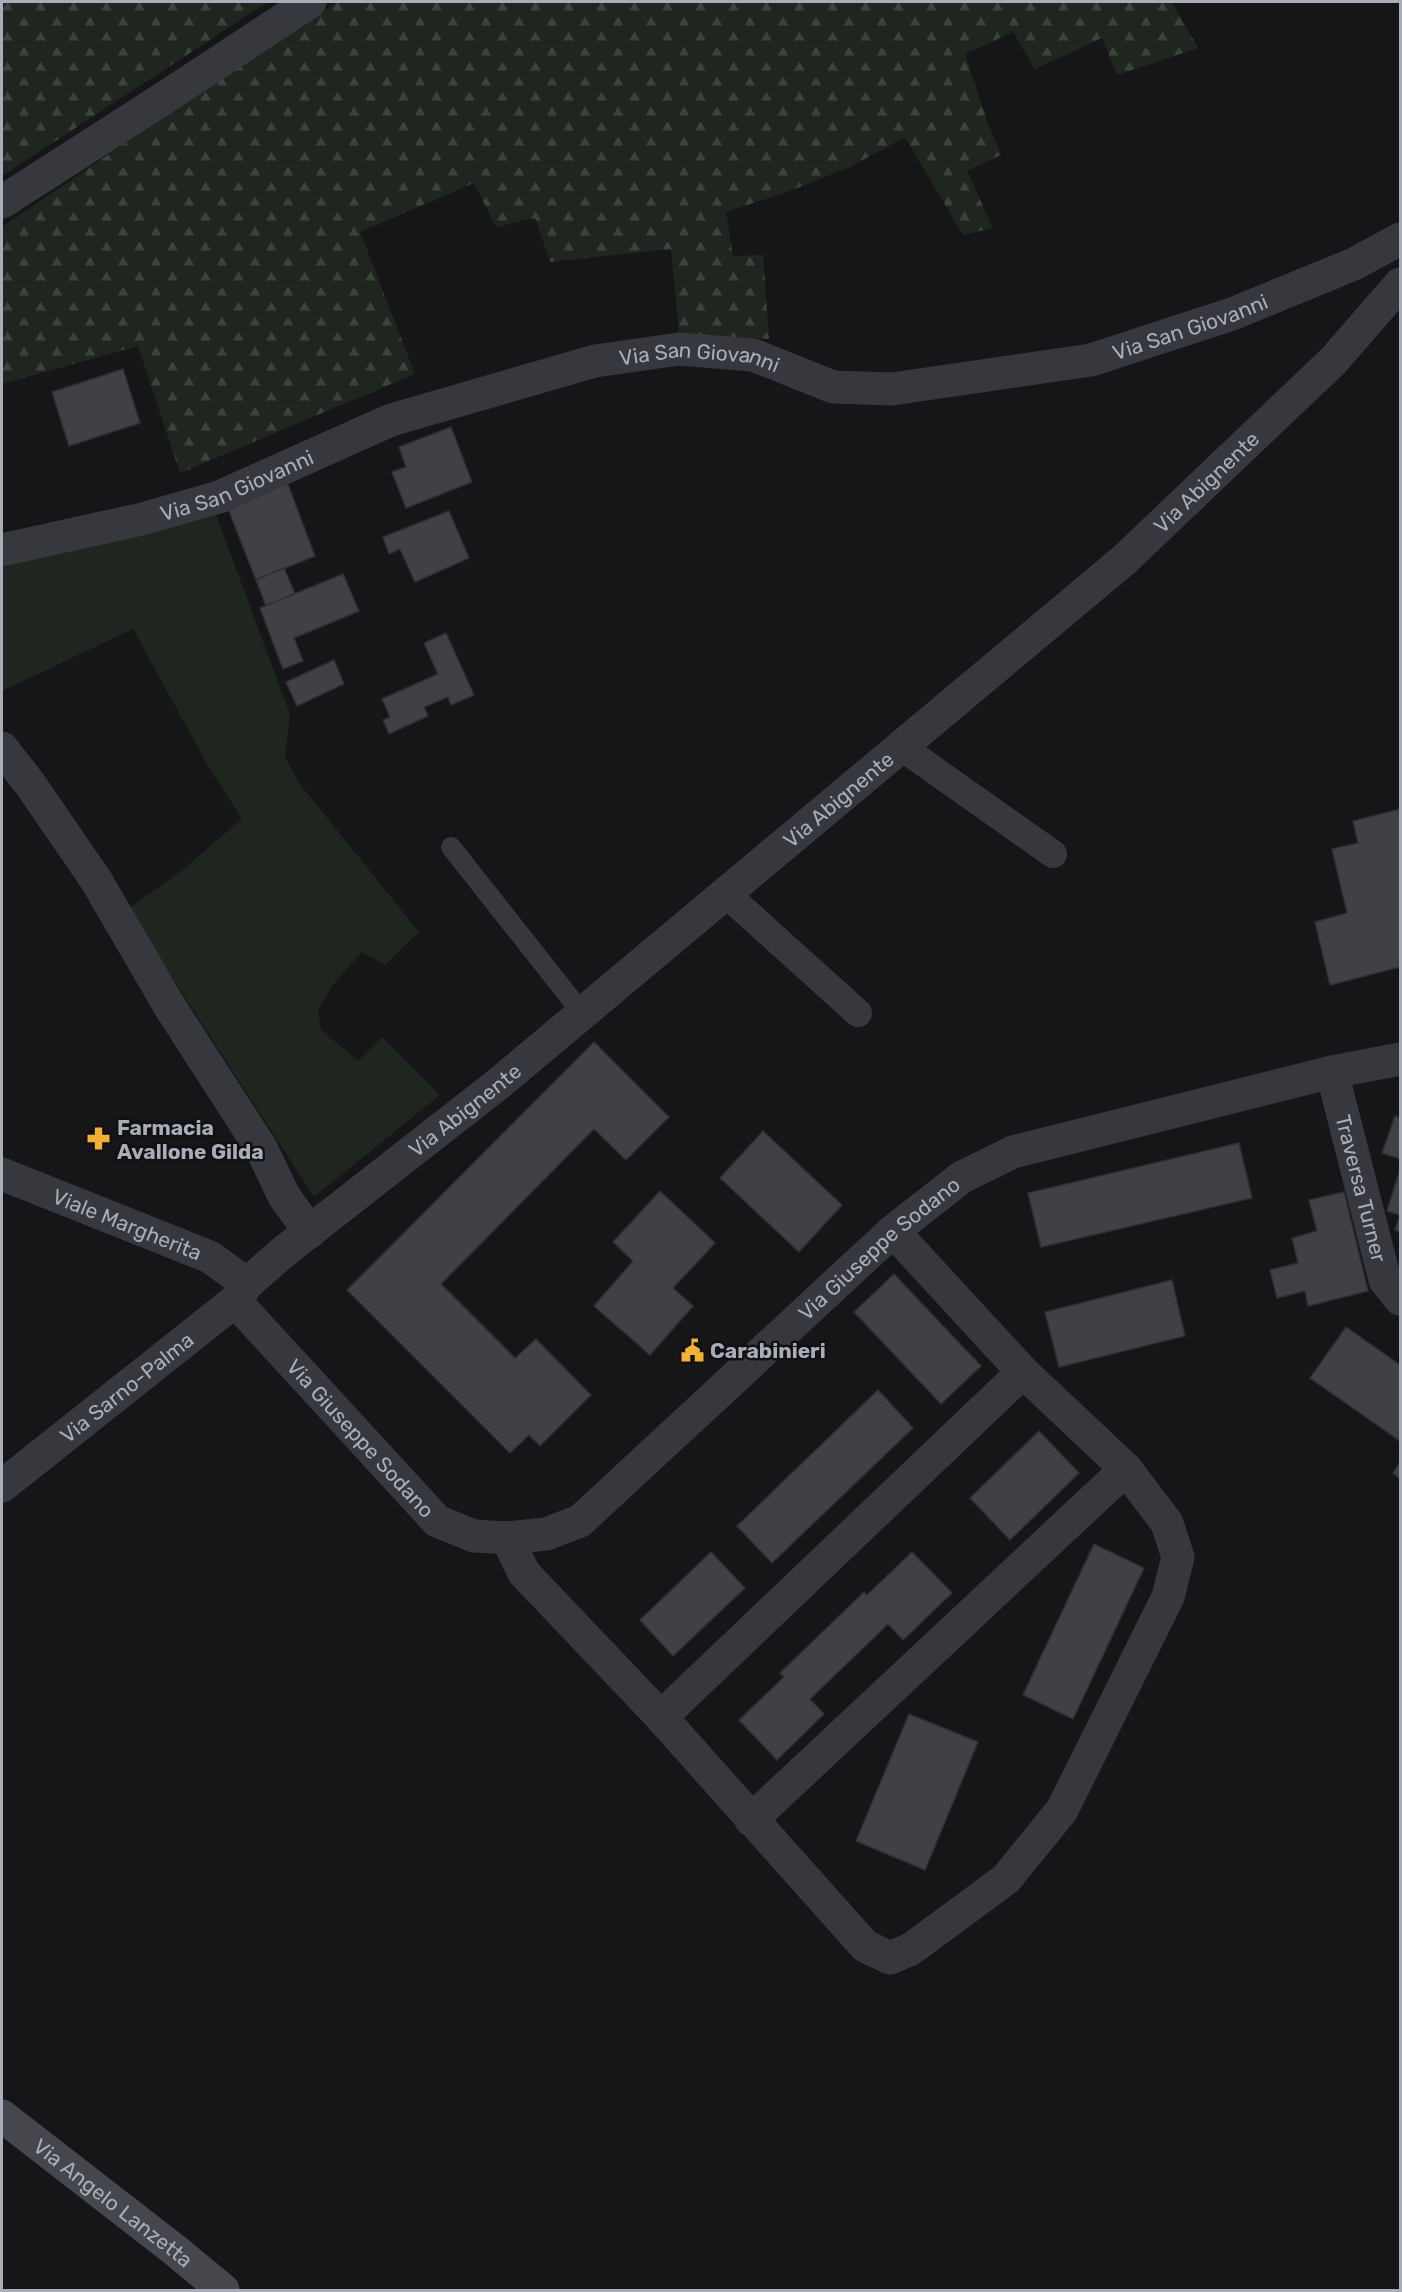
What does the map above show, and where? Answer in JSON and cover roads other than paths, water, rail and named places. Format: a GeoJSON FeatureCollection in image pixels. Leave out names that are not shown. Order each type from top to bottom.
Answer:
{"type":"FeatureCollection","features":[{"type":"Feature","properties":{"kind":"main road","name":"Via Angelo Lanzetta"},"geometry":{"type":"LineString","coordinates":[[2,2116],[223,2290]]}},
{"type":"Feature","properties":{"kind":"street"},"geometry":{"type":"LineString","coordinates":[[2,202],[310,2]]}},
{"type":"Feature","properties":{"kind":"street","name":"Via San Giovanni"},"geometry":{"type":"LineString","coordinates":[[2,550],[142,519],[219,497],[391,420],[595,361],[679,349],[753,355],[832,387],[892,389],[1091,360],[1232,314],[1354,264],[1401,239]]}},
{"type":"Feature","properties":{"kind":"street","name":"Via Abignente"},"geometry":{"type":"LineString","coordinates":[[241,1292],[310,1232],[498,1084],[1124,560],[1334,360],[1401,284]]}},
{"type":"Feature","properties":{"kind":"street"},"geometry":{"type":"LineString","coordinates":[[900,746],[1053,854]]}},
{"type":"Feature","properties":{"kind":"street"},"geometry":{"type":"LineString","coordinates":[[2,748],[30,784],[96,880],[170,1007],[261,1148],[284,1196],[310,1232]]}},
{"type":"Feature","properties":{"kind":"street"},"geometry":{"type":"LineString","coordinates":[[725,893],[858,1013]]}},
{"type":"Feature","properties":{"kind":"street","name":"Via Giuseppe Sodano"},"geometry":{"type":"LineString","coordinates":[[241,1292],[437,1521],[474,1536],[507,1538],[546,1534],[580,1521],[893,1231],[962,1177],[1013,1152],[1332,1072],[1401,1059]]}},
{"type":"Feature","properties":{"kind":"street","name":"Traversa Turner"},"geometry":{"type":"LineString","coordinates":[[1332,1072],[1385,1280],[1401,1299]]}},
{"type":"Feature","properties":{"kind":"street","name":"Viale Margherita"},"geometry":{"type":"LineString","coordinates":[[2,1174],[210,1257],[241,1292]]}},
{"type":"Feature","properties":{"kind":"street"},"geometry":{"type":"LineString","coordinates":[[507,1538],[524,1573],[661,1717],[865,1946],[890,1958],[911,1949],[1006,1879],[1062,1810],[1168,1597],[1178,1557],[1167,1523],[1126,1469],[1023,1372],[893,1231]]}},
{"type":"Feature","properties":{"kind":"street","name":"Via Sarno-Palma"},"geometry":{"type":"LineString","coordinates":[[2,1486],[241,1292]]}},
{"type":"Feature","properties":{"kind":"street"},"geometry":{"type":"LineString","coordinates":[[661,1717],[1023,1372]]}},
{"type":"Feature","properties":{"kind":"street"},"geometry":{"type":"LineString","coordinates":[[752,1820],[1126,1469]]}},
{"type":"Feature","properties":{"kind":"lane"},"geometry":{"type":"LineString","coordinates":[[451,847],[582,1013]]}},
{"type":"Feature","properties":{"kind":"place","name":"Farmacia Avallone Gilda"},"geometry":{"type":"Point","coordinates":[99,1139]}},
{"type":"Feature","properties":{"kind":"place","name":"Carabinieri"},"geometry":{"type":"Point","coordinates":[692,1350]}}]}
